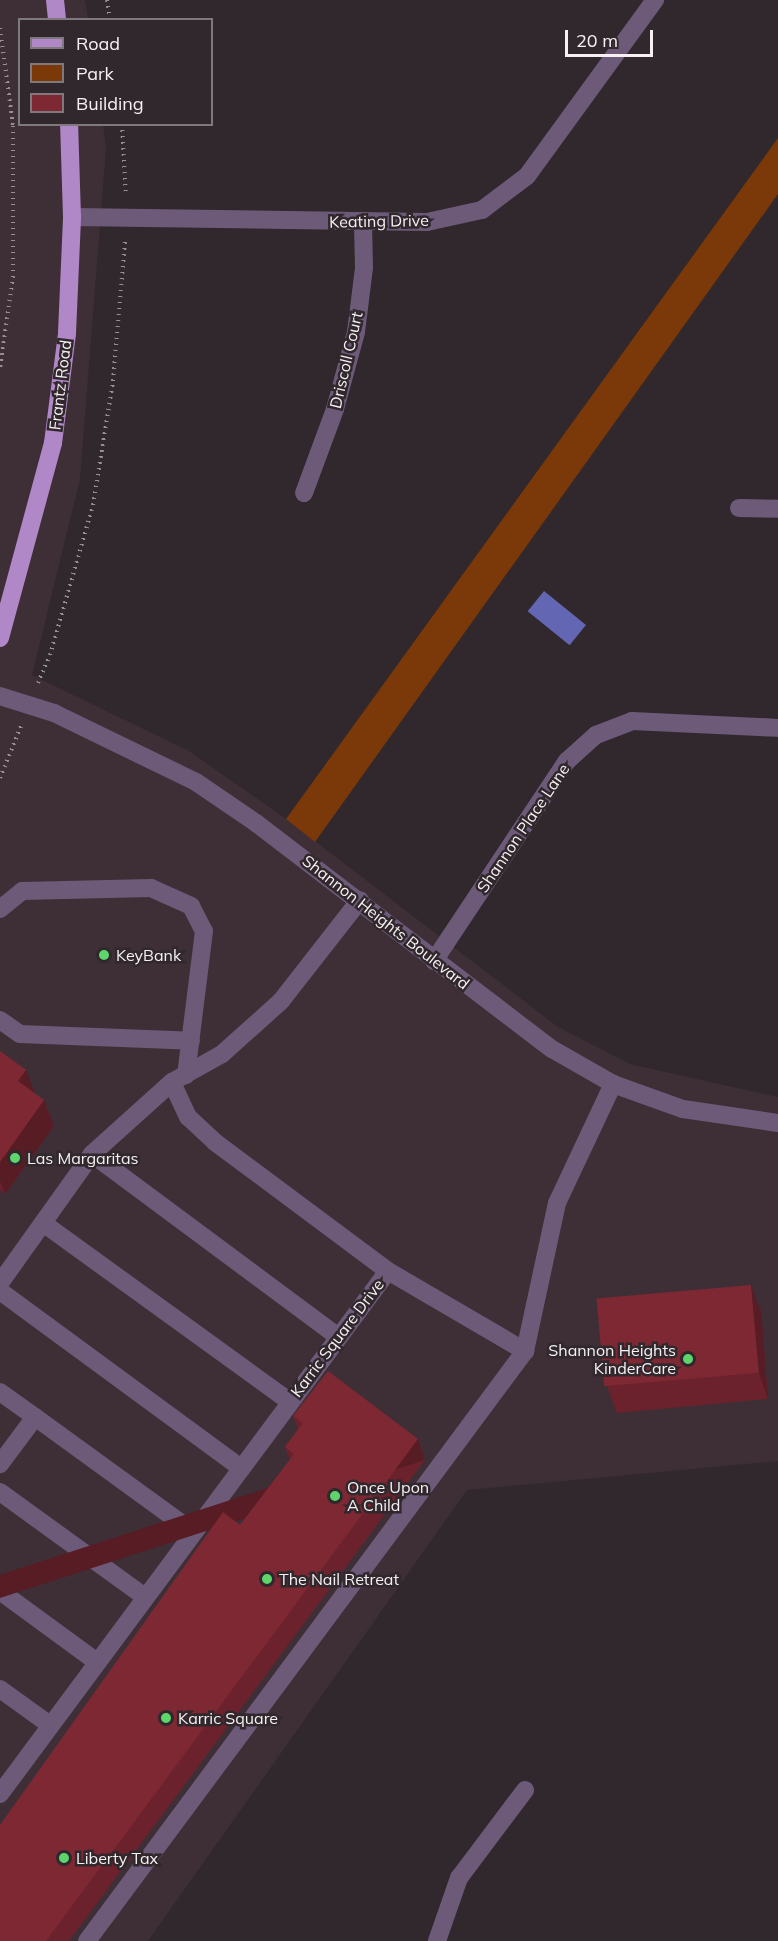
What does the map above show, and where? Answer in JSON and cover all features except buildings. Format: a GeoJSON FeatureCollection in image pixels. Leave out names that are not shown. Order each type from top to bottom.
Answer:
{"type":"FeatureCollection","features":[{"type":"Feature","properties":{"kind":"main road"},"geometry":{"type":"LineString","coordinates":[[55,0],[57,18]]}},
{"type":"Feature","properties":{"kind":"main road","name":"Frantz Road"},"geometry":{"type":"LineString","coordinates":[[0,638],[53,443],[67,333],[72,217],[69,126]]}},
{"type":"Feature","properties":{"kind":"street","name":"Keating Drive"},"geometry":{"type":"LineString","coordinates":[[72,217],[363,223],[427,222],[482,210],[527,176],[656,0]]}},
{"type":"Feature","properties":{"kind":"street","name":"Driscoll Court"},"geometry":{"type":"LineString","coordinates":[[304,493],[335,409],[356,332],[364,268],[363,223]]}},
{"type":"Feature","properties":{"kind":"street"},"geometry":{"type":"LineString","coordinates":[[739,508],[778,509]]}},
{"type":"Feature","properties":{"kind":"street","name":"Shannon Heights Boulevard"},"geometry":{"type":"LineString","coordinates":[[0,696],[54,713],[196,783],[256,823],[360,900],[434,961],[552,1048],[613,1084],[683,1108],[778,1123]]}},
{"type":"Feature","properties":{"kind":"street","name":"Shannon Place Lane"},"geometry":{"type":"LineString","coordinates":[[434,961],[567,761],[596,735],[632,721],[778,728]]}},
{"type":"Feature","properties":{"kind":"street"},"geometry":{"type":"LineString","coordinates":[[0,909],[22,891],[139,888],[151,888],[190,906],[204,931],[190,1041],[179,1078]]}},
{"type":"Feature","properties":{"kind":"street"},"geometry":{"type":"LineString","coordinates":[[0,1283],[92,1154],[179,1078],[222,1054],[281,1001],[360,900]]}},
{"type":"Feature","properties":{"kind":"street"},"geometry":{"type":"LineString","coordinates":[[0,1020],[21,1034],[190,1041]]}},
{"type":"Feature","properties":{"kind":"street","name":"Karric Square Drive"},"geometry":{"type":"LineString","coordinates":[[0,1793],[388,1271],[215,1142],[188,1117],[179,1078]]}},
{"type":"Feature","properties":{"kind":"street"},"geometry":{"type":"LineString","coordinates":[[87,1941],[525,1351],[557,1203],[613,1084]]}},
{"type":"Feature","properties":{"kind":"street"},"geometry":{"type":"LineString","coordinates":[[92,1154],[338,1337]]}},
{"type":"Feature","properties":{"kind":"street"},"geometry":{"type":"LineString","coordinates":[[43,1223],[290,1402]]}},
{"type":"Feature","properties":{"kind":"street"},"geometry":{"type":"LineString","coordinates":[[388,1271],[525,1351]]}},
{"type":"Feature","properties":{"kind":"street"},"geometry":{"type":"LineString","coordinates":[[0,1291],[241,1468]]}},
{"type":"Feature","properties":{"kind":"street"},"geometry":{"type":"LineString","coordinates":[[0,1392],[194,1532]]}},
{"type":"Feature","properties":{"kind":"street"},"geometry":{"type":"LineString","coordinates":[[0,1464],[35,1417]]}},
{"type":"Feature","properties":{"kind":"street"},"geometry":{"type":"LineString","coordinates":[[0,1492],[145,1597]]}},
{"type":"Feature","properties":{"kind":"street"},"geometry":{"type":"LineString","coordinates":[[0,1590],[97,1662]]}},
{"type":"Feature","properties":{"kind":"street"},"geometry":{"type":"LineString","coordinates":[[0,1689],[50,1725]]}},
{"type":"Feature","properties":{"kind":"street"},"geometry":{"type":"LineString","coordinates":[[436,1941],[459,1878],[525,1790]]}},
{"type":"Feature","properties":{"kind":"path"},"geometry":{"type":"LineString","coordinates":[[107,0],[110,18]]}},
{"type":"Feature","properties":{"kind":"path"},"geometry":{"type":"LineString","coordinates":[[0,28],[13,126],[13,276],[0,369]]}},
{"type":"Feature","properties":{"kind":"path"},"geometry":{"type":"LineString","coordinates":[[0,778],[50,655],[93,505],[113,381],[127,218],[122,126]]}},
{"type":"Feature","properties":{"kind":"shaded area"},"geometry":{"type":"Polygon","coordinates":[[[0,0],[85,0],[88,18],[18,18],[18,126],[103,126],[106,148],[80,479],[32,675],[189,751],[286,819],[558,1027],[630,1064],[778,1097],[778,1461],[467,1490],[148,1941],[0,1941],[0,0]]]}},
{"type":"Feature","properties":{"kind":"green space"},"geometry":{"type":"Polygon","coordinates":[[[778,138],[778,194],[315,842],[286,819],[778,138]]]}},
{"type":"Feature","properties":{"kind":"water"},"geometry":{"type":"Polygon","coordinates":[[[544,591],[586,625],[570,645],[528,611],[544,591]]]}},
{"type":"Feature","properties":{"kind":"place","name":"KeyBank"},"geometry":{"type":"Point","coordinates":[104,955]}},
{"type":"Feature","properties":{"kind":"place","name":"Las Margaritas"},"geometry":{"type":"Point","coordinates":[15,1158]}},
{"type":"Feature","properties":{"kind":"place","name":"Shannon Heights KinderCare"},"geometry":{"type":"Point","coordinates":[688,1359]}},
{"type":"Feature","properties":{"kind":"place","name":"Once Upon A Child"},"geometry":{"type":"Point","coordinates":[335,1496]}},
{"type":"Feature","properties":{"kind":"place","name":"The Nail Retreat"},"geometry":{"type":"Point","coordinates":[267,1579]}},
{"type":"Feature","properties":{"kind":"place","name":"Karric Square"},"geometry":{"type":"Point","coordinates":[166,1718]}},
{"type":"Feature","properties":{"kind":"place","name":"Liberty Tax"},"geometry":{"type":"Point","coordinates":[64,1858]}}]}
